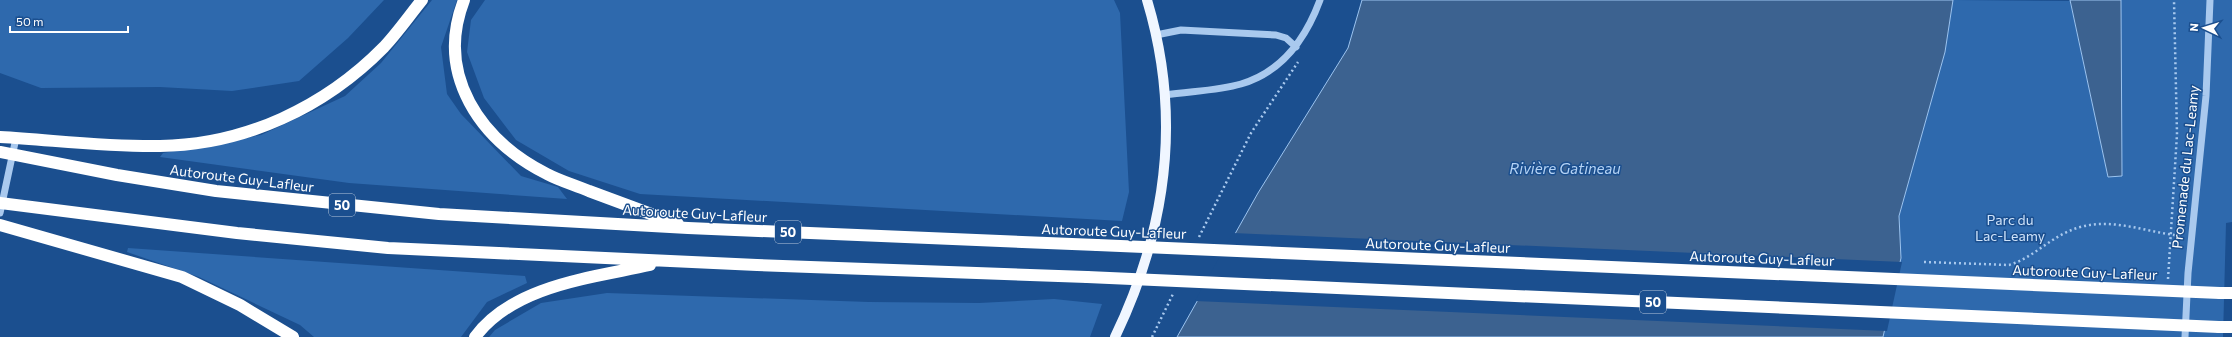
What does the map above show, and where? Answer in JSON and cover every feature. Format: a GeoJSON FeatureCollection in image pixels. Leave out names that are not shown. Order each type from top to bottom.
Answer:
{"type":"FeatureCollection","features":[{"type":"Feature","properties":{"kind":"highway"},"geometry":{"type":"LineString","coordinates":[[0,137],[164,146],[204,142],[258,129],[303,109],[348,79],[383,47],[422,0]]}},
{"type":"Feature","properties":{"kind":"highway"},"geometry":{"type":"LineString","coordinates":[[464,0],[454,41],[457,71],[469,104],[495,136],[526,161],[554,177],[688,228]]}},
{"type":"Feature","properties":{"kind":"highway","name":"Autoroute Guy-Lafleur"},"geometry":{"type":"LineString","coordinates":[[0,152],[137,179],[277,199],[439,214],[688,228],[2226,293]]}},
{"type":"Feature","properties":{"kind":"highway","name":"50"},"geometry":{"type":"LineString","coordinates":[[1,207],[342,244],[433,250],[2232,327]]}},
{"type":"Feature","properties":{"kind":"highway"},"geometry":{"type":"LineString","coordinates":[[0,225],[182,278],[240,305],[294,337]]}},
{"type":"Feature","properties":{"kind":"highway"},"geometry":{"type":"LineString","coordinates":[[476,337],[503,310],[534,295],[563,285],[666,261]]}},
{"type":"Feature","properties":{"kind":"main road"},"geometry":{"type":"LineString","coordinates":[[1115,337],[1136,290],[1156,225],[1165,163],[1165,95],[1156,35],[1147,0]]}},
{"type":"Feature","properties":{"kind":"street"},"geometry":{"type":"LineString","coordinates":[[1165,95],[1229,87],[1249,81],[1274,68],[1296,47],[1313,18],[1320,0]]}},
{"type":"Feature","properties":{"kind":"street","name":"Promenade du Lac-Leamy"},"geometry":{"type":"LineString","coordinates":[[2185,337],[2192,237],[2206,103],[2210,0]]}},
{"type":"Feature","properties":{"kind":"street"},"geometry":{"type":"LineString","coordinates":[[1156,35],[1181,30],[1276,34],[1286,38],[1296,47]]}},
{"type":"Feature","properties":{"kind":"street"},"geometry":{"type":"LineString","coordinates":[[1,207],[16,138]]}},
{"type":"Feature","properties":{"kind":"path"},"geometry":{"type":"LineString","coordinates":[[2171,244],[2177,134],[2174,0]]}},
{"type":"Feature","properties":{"kind":"path"},"geometry":{"type":"LineString","coordinates":[[1197,242],[1243,146],[1260,118],[1294,69]]}},
{"type":"Feature","properties":{"kind":"path"},"geometry":{"type":"LineString","coordinates":[[1924,262],[2010,265],[2019,262],[2066,232],[2090,224],[2132,225],[2192,237]]}},
{"type":"Feature","properties":{"kind":"path"},"geometry":{"type":"LineString","coordinates":[[1152,337],[1175,290]]}},
{"type":"Feature","properties":{"kind":"green space"},"geometry":{"type":"Polygon","coordinates":[[[0,0],[384,0],[348,38],[299,81],[232,91],[160,87],[41,88],[0,73],[0,0]]]}},
{"type":"Feature","properties":{"kind":"green space"},"geometry":{"type":"Polygon","coordinates":[[[432,0],[457,0],[441,47],[447,94],[461,114],[521,176],[558,187],[567,199],[349,183],[160,157],[163,153],[261,135],[345,96],[381,63],[432,0]]]}},
{"type":"Feature","properties":{"kind":"green space"},"geometry":{"type":"Polygon","coordinates":[[[485,0],[1114,0],[1120,13],[1129,192],[1122,221],[640,194],[569,171],[516,140],[484,98],[467,52],[471,20],[485,0]]]}},
{"type":"Feature","properties":{"kind":"green space","name":"Parc du Lac-Leamy"},"geometry":{"type":"Polygon","coordinates":[[[1953,0],[2070,1],[2108,177],[2122,176],[2121,0],[2232,0],[2232,222],[2226,223],[2223,337],[1883,337],[1901,258],[1899,216],[1945,52],[1953,0]]]}},
{"type":"Feature","properties":{"kind":"green space"},"geometry":{"type":"Polygon","coordinates":[[[128,248],[525,276],[527,283],[487,302],[461,337],[314,337],[300,325],[199,277],[127,252],[128,248]]]}},
{"type":"Feature","properties":{"kind":"green space"},"geometry":{"type":"Polygon","coordinates":[[[607,293],[869,302],[979,303],[1054,299],[1102,304],[1090,337],[489,337],[495,330],[541,303],[607,293]]]}},
{"type":"Feature","properties":{"kind":"water","name":"Rivière Gatineau"},"geometry":{"type":"Polygon","coordinates":[[[1362,0],[1953,0],[1945,52],[1899,216],[1901,258],[1883,337],[1177,337],[1258,193],[1348,48],[1362,0]]]}},
{"type":"Feature","properties":{"kind":"water"},"geometry":{"type":"Polygon","coordinates":[[[2070,0],[2121,0],[2122,176],[2108,177],[2070,0]]]}},
{"type":"Feature","properties":{"kind":"pier"},"geometry":{"type":"Polygon","coordinates":[[[1233,233],[1902,262],[1887,331],[1195,301],[1233,233]]]}}]}
